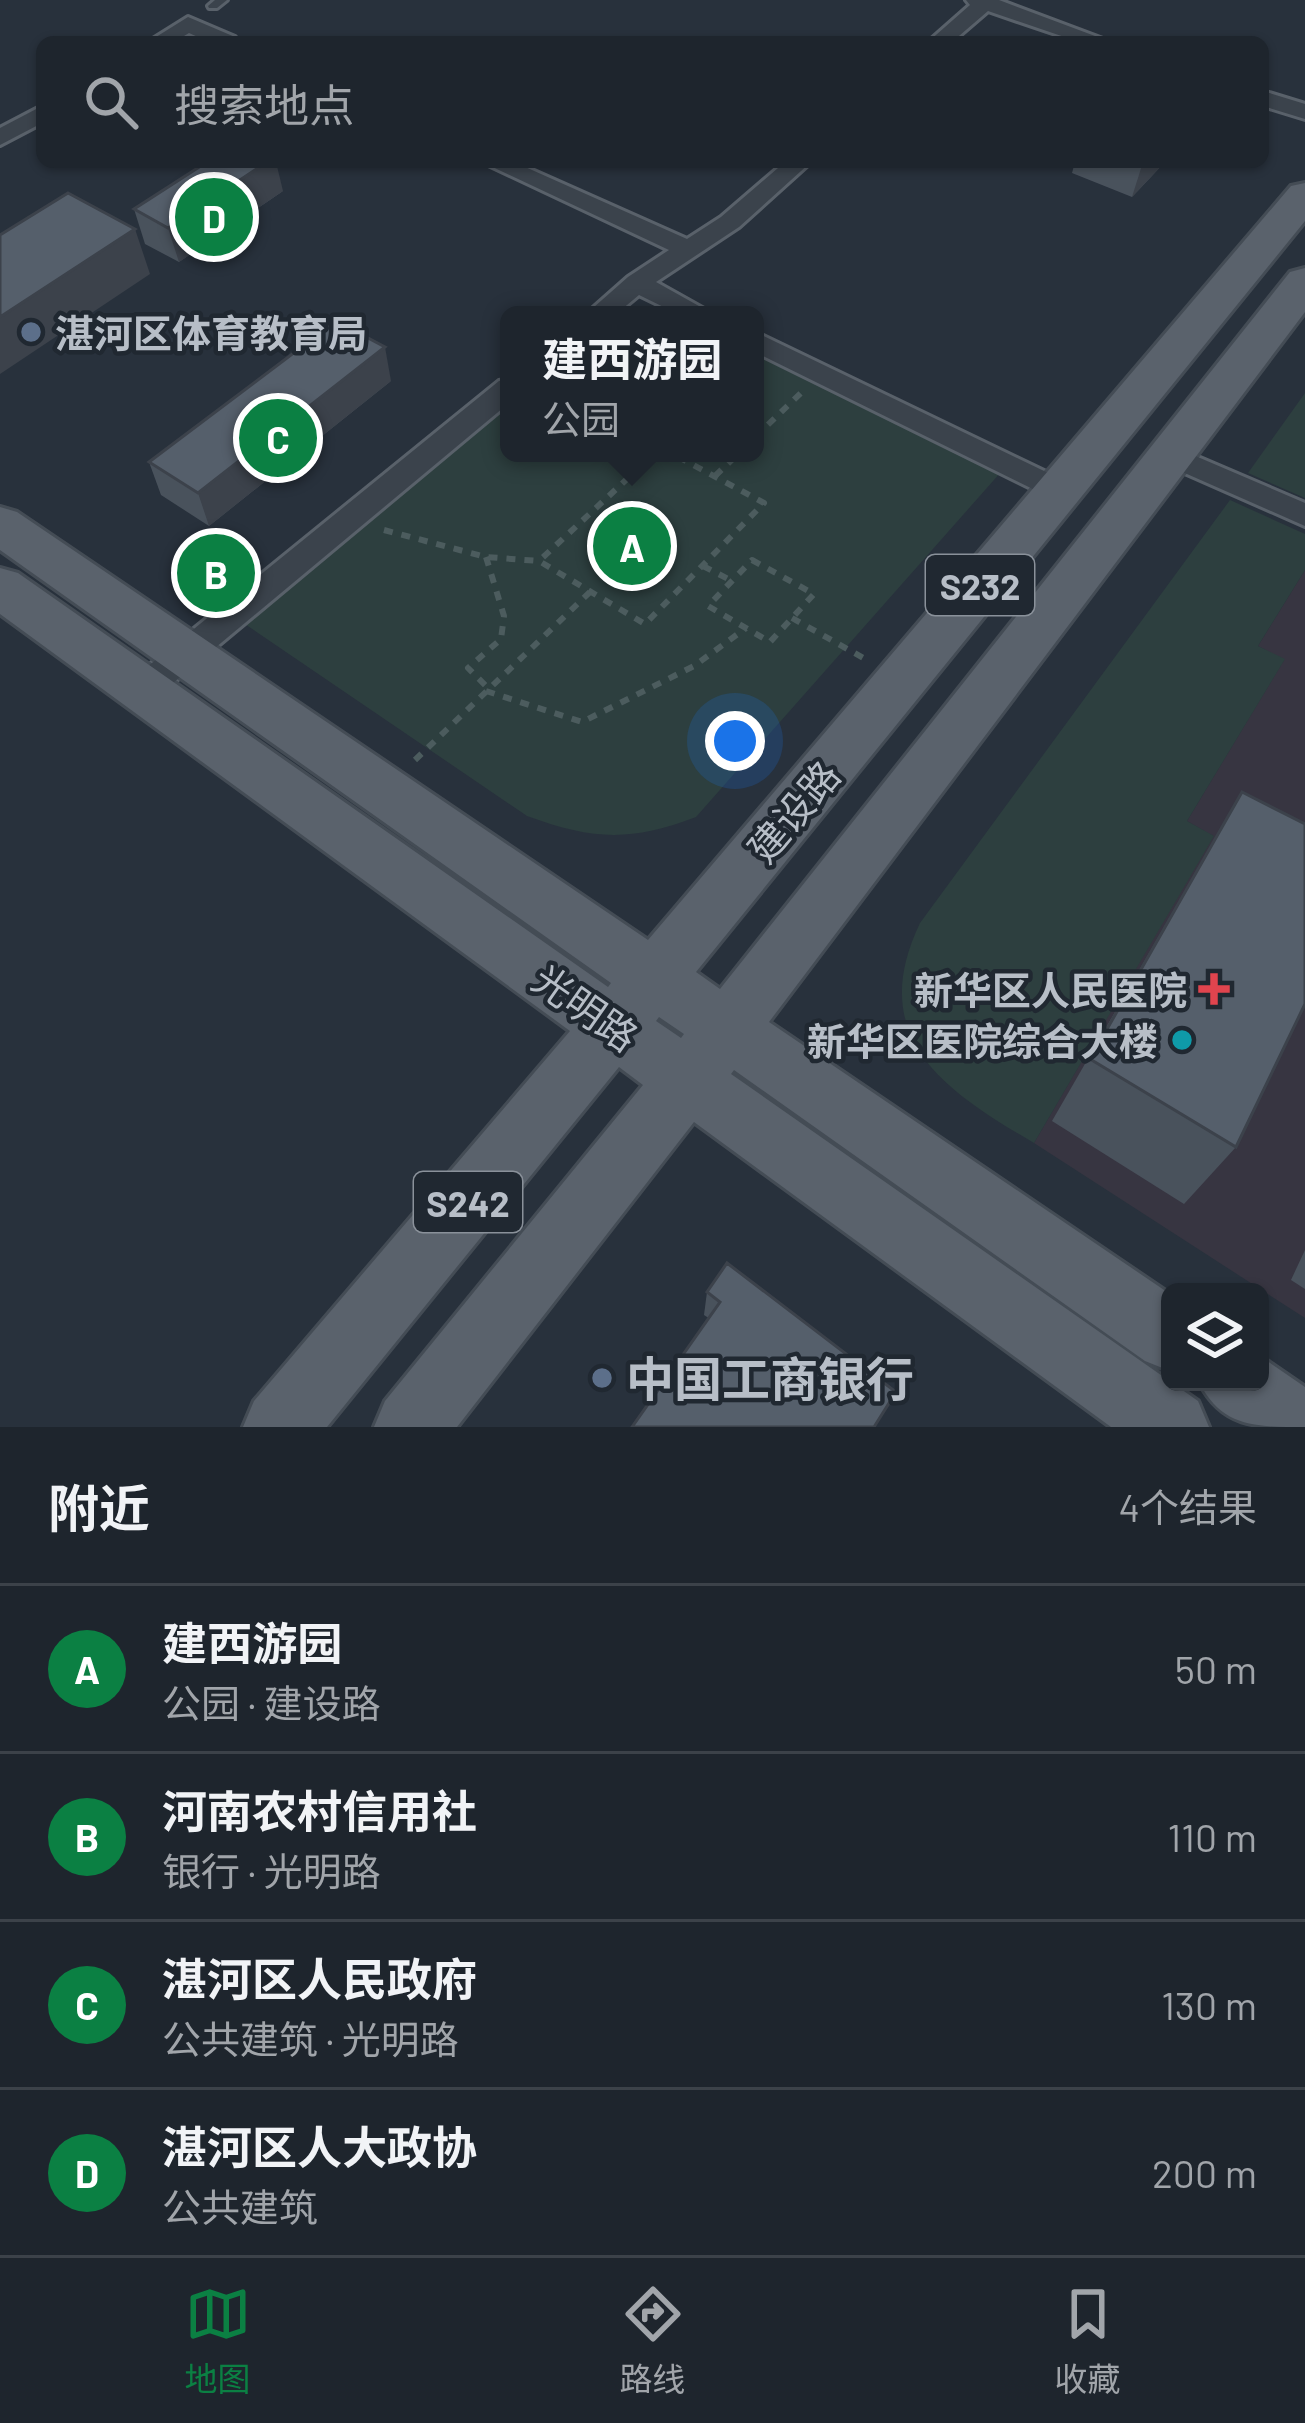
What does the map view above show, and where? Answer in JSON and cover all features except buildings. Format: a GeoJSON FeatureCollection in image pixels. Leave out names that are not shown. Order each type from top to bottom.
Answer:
{"type":"FeatureCollection","features":[{"type":"Feature","properties":{"kind":"main road","name":"建设路"},"geometry":{"type":"LineString","coordinates":[[280,1427],[1305,195]]}},
{"type":"Feature","properties":{"kind":"main road","name":"建设路"},"geometry":{"type":"LineString","coordinates":[[411,1427],[708,1053],[1305,282]]}},
{"type":"Feature","properties":{"kind":"main road","name":"光明路"},"geometry":{"type":"LineString","coordinates":[[0,524],[164,672],[614,1027],[708,1053],[1161,1330]]}},
{"type":"Feature","properties":{"kind":"main road","name":"光明路"},"geometry":{"type":"LineString","coordinates":[[0,587],[384,790],[656,976],[708,1053],[1172,1427]]}},
{"type":"Feature","properties":{"kind":"main road"},"geometry":{"type":"LineString","coordinates":[[1248,1391],[1300,1427]]}},
{"type":"Feature","properties":{"kind":"street"},"geometry":{"type":"LineString","coordinates":[[946,36],[980,5],[1081,36]]}},
{"type":"Feature","properties":{"kind":"street"},"geometry":{"type":"LineString","coordinates":[[169,36],[188,24],[214,36]]}},
{"type":"Feature","properties":{"kind":"street"},"geometry":{"type":"LineString","coordinates":[[1269,100],[1305,112]]}},
{"type":"Feature","properties":{"kind":"street"},"geometry":{"type":"LineString","coordinates":[[0,138],[36,117]]}},
{"type":"Feature","properties":{"kind":"street"},"geometry":{"type":"LineString","coordinates":[[507,168],[688,249]]}},
{"type":"Feature","properties":{"kind":"street"},"geometry":{"type":"LineString","coordinates":[[609,306],[730,222],[793,168]]}},
{"type":"Feature","properties":{"kind":"street"},"geometry":{"type":"LineString","coordinates":[[637,283],[684,306]]}},
{"type":"Feature","properties":{"kind":"street"},"geometry":{"type":"LineString","coordinates":[[764,346],[1059,490]]}},
{"type":"Feature","properties":{"kind":"street"},"geometry":{"type":"LineString","coordinates":[[164,672],[500,395]]}},
{"type":"Feature","properties":{"kind":"street"},"geometry":{"type":"LineString","coordinates":[[1172,456],[1305,515]]}},
{"type":"Feature","properties":{"kind":"path"},"geometry":{"type":"LineString","coordinates":[[764,428],[821,374]]}},
{"type":"Feature","properties":{"kind":"path"},"geometry":{"type":"LineString","coordinates":[[538,561],[645,462]]}},
{"type":"Feature","properties":{"kind":"path"},"geometry":{"type":"LineString","coordinates":[[354,517],[397,536],[486,557],[538,561],[645,624],[764,503],[688,462]]}},
{"type":"Feature","properties":{"kind":"path"},"geometry":{"type":"LineString","coordinates":[[715,476],[730,462]]}},
{"type":"Feature","properties":{"kind":"path"},"geometry":{"type":"LineString","coordinates":[[486,557],[504,616],[501,639],[468,668],[488,690],[583,722],[694,666],[746,628]]}},
{"type":"Feature","properties":{"kind":"path"},"geometry":{"type":"LineString","coordinates":[[752,560],[814,594],[770,642],[708,606],[732,581],[752,560]]}},
{"type":"Feature","properties":{"kind":"path"},"geometry":{"type":"LineString","coordinates":[[703,565],[732,581]]}},
{"type":"Feature","properties":{"kind":"path"},"geometry":{"type":"LineString","coordinates":[[384,790],[590,592]]}},
{"type":"Feature","properties":{"kind":"path"},"geometry":{"type":"LineString","coordinates":[[792,618],[902,680]]}},
{"type":"Feature","properties":{"kind":"shaded area"},"geometry":{"type":"Polygon","coordinates":[[[764,354],[1001,472],[696,817],[651,831],[592,833],[527,816],[239,620],[500,404],[500,462],[764,462],[764,354]]]}},
{"type":"Feature","properties":{"kind":"shaded area"},"geometry":{"type":"Polygon","coordinates":[[[1305,393],[1305,498],[1248,473],[1305,393]]]}},
{"type":"Feature","properties":{"kind":"shaded area"},"geometry":{"type":"Polygon","coordinates":[[[1230,500],[1305,534],[1305,570],[1258,646],[1285,659],[1187,821],[1214,836],[1034,1143],[971,1103],[923,1057],[908,1029],[902,999],[905,963],[920,923],[1230,500]]]}},
{"type":"Feature","properties":{"kind":"shaded area","name":"新华区人民医院"},"geometry":{"type":"Polygon","coordinates":[[[1305,570],[1305,1318],[1269,1295],[1269,1283],[1251,1283],[1034,1143],[1213,836],[1187,821],[1284,660],[1258,646],[1305,570]]]}},
{"type":"Feature","properties":{"kind":"place","name":"湛河区人大政协"},"geometry":{"type":"Point","coordinates":[214,217]}},
{"type":"Feature","properties":{"kind":"place","name":"湛河区体育教育局"},"geometry":{"type":"Point","coordinates":[31,332]}},
{"type":"Feature","properties":{"kind":"place","name":"湛河区人民政府"},"geometry":{"type":"Point","coordinates":[278,438]}},
{"type":"Feature","properties":{"kind":"place","name":"建西游园"},"geometry":{"type":"Point","coordinates":[632,546]}},
{"type":"Feature","properties":{"kind":"place","name":"河南农村信用社"},"geometry":{"type":"Point","coordinates":[216,573]}},
{"type":"Feature","properties":{"kind":"place","name":"新华区人民医院"},"geometry":{"type":"Point","coordinates":[1214,989]}},
{"type":"Feature","properties":{"kind":"place","name":"新华区医院综合大楼"},"geometry":{"type":"Point","coordinates":[1182,1040]}},
{"type":"Feature","properties":{"kind":"place","name":"中国工商银行"},"geometry":{"type":"Point","coordinates":[602,1378]}}]}
